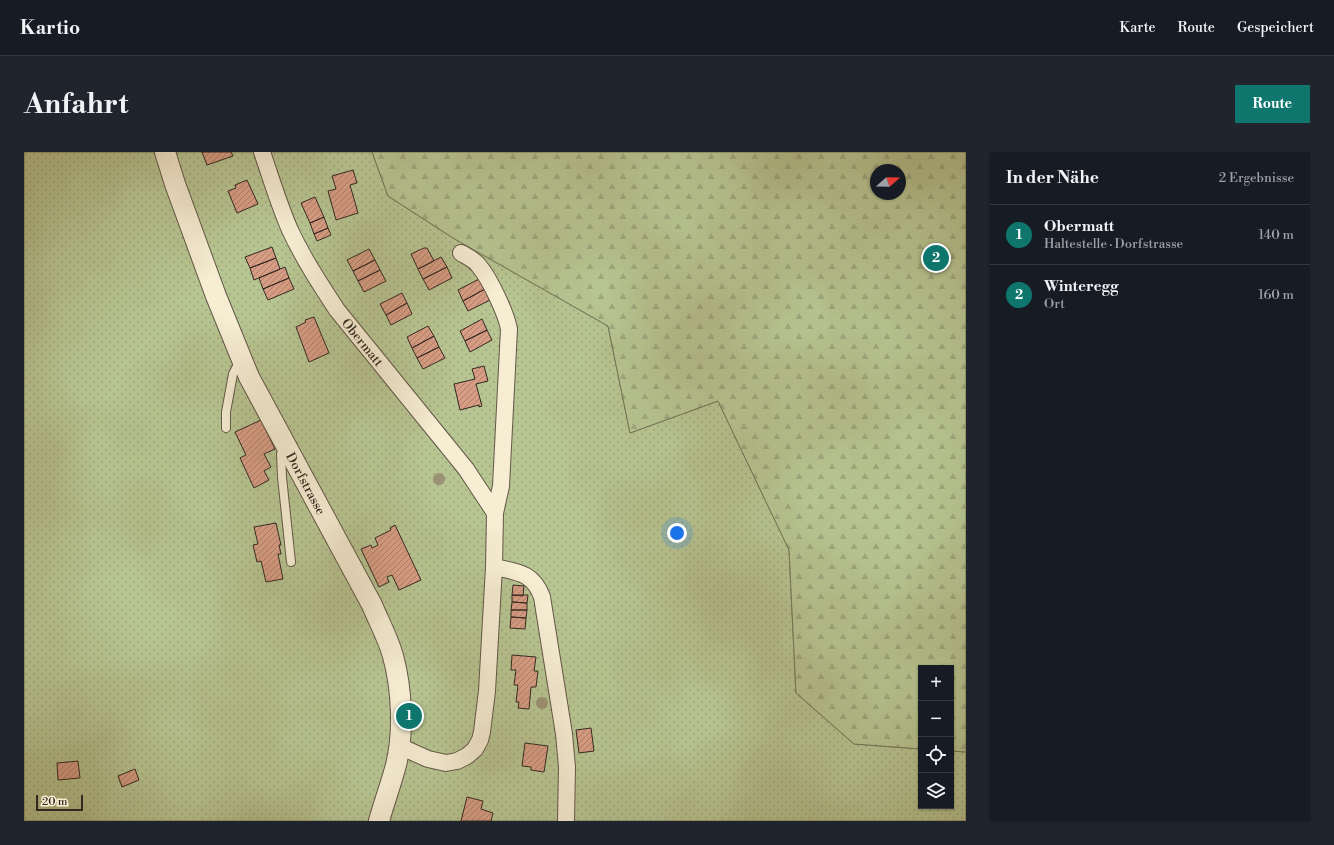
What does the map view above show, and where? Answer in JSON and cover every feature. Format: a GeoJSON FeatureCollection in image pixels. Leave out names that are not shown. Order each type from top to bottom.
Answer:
{"type":"FeatureCollection","features":[{"type":"Feature","properties":{"kind":"street","name":"Dorfstrasse"},"geometry":{"type":"LineString","coordinates":[[165,152],[182,204],[216,296],[249,377],[372,605],[392,655],[401,711],[399,746],[395,770],[378,821]]}},
{"type":"Feature","properties":{"kind":"street","name":"Obermatt"},"geometry":{"type":"LineString","coordinates":[[262,152],[290,229],[322,288],[337,310],[466,470],[495,513]]}},
{"type":"Feature","properties":{"kind":"street"},"geometry":{"type":"LineString","coordinates":[[399,746],[428,759],[446,763],[457,761],[467,756],[475,749],[482,732],[487,691],[494,567],[495,513],[501,486],[509,329],[505,313],[480,266],[462,253]]}},
{"type":"Feature","properties":{"kind":"street"},"geometry":{"type":"LineString","coordinates":[[494,567],[520,572],[527,576],[537,585],[542,597],[564,734],[567,767],[566,821]]}},
{"type":"Feature","properties":{"kind":"lane"},"geometry":{"type":"LineString","coordinates":[[226,428],[226,412],[233,374],[241,358]]}},
{"type":"Feature","properties":{"kind":"lane"},"geometry":{"type":"LineString","coordinates":[[285,443],[281,454],[282,477],[291,562]]}},
{"type":"Feature","properties":{"kind":"green space"},"geometry":{"type":"Polygon","coordinates":[[[24,152],[372,152],[388,196],[453,238],[608,326],[630,433],[718,401],[789,550],[796,693],[854,744],[918,749],[918,809],[954,809],[954,751],[966,752],[966,821],[24,821],[24,152]]]}},
{"type":"Feature","properties":{"kind":"green space"},"geometry":{"type":"Polygon","coordinates":[[[372,152],[966,152],[966,752],[954,751],[954,665],[918,665],[918,749],[854,744],[796,693],[789,550],[718,401],[630,433],[608,326],[453,238],[388,196],[372,152]]]}},
{"type":"Feature","properties":{"kind":"building"},"geometry":{"type":"Polygon","coordinates":[[[202,152],[231,152],[233,156],[207,165],[202,152]]]}},
{"type":"Feature","properties":{"kind":"building"},"geometry":{"type":"Polygon","coordinates":[[[353,170],[357,183],[350,185],[358,213],[336,220],[328,191],[336,189],[332,176],[353,170]]]}},
{"type":"Feature","properties":{"kind":"building"},"geometry":{"type":"Polygon","coordinates":[[[247,180],[258,204],[237,213],[228,191],[236,188],[235,185],[247,180]]]}},
{"type":"Feature","properties":{"kind":"building"},"geometry":{"type":"Polygon","coordinates":[[[315,197],[324,217],[310,223],[301,203],[315,197]]]}},
{"type":"Feature","properties":{"kind":"building"},"geometry":{"type":"Polygon","coordinates":[[[324,217],[328,228],[314,234],[310,223],[324,217]]]}},
{"type":"Feature","properties":{"kind":"building"},"geometry":{"type":"Polygon","coordinates":[[[328,228],[331,235],[317,241],[314,234],[328,228]]]}},
{"type":"Feature","properties":{"kind":"building"},"geometry":{"type":"Polygon","coordinates":[[[272,247],[276,258],[250,268],[245,257],[272,247]]]}},
{"type":"Feature","properties":{"kind":"building"},"geometry":{"type":"Polygon","coordinates":[[[427,248],[434,261],[418,269],[411,254],[427,248]]]}},
{"type":"Feature","properties":{"kind":"building"},"geometry":{"type":"Polygon","coordinates":[[[369,249],[375,260],[353,271],[347,260],[369,249]]]}},
{"type":"Feature","properties":{"kind":"building"},"geometry":{"type":"Polygon","coordinates":[[[441,257],[447,267],[423,279],[418,269],[441,257]]]}},
{"type":"Feature","properties":{"kind":"building"},"geometry":{"type":"Polygon","coordinates":[[[276,258],[280,269],[254,280],[250,268],[276,258]]]}},
{"type":"Feature","properties":{"kind":"building"},"geometry":{"type":"Polygon","coordinates":[[[375,260],[380,270],[358,281],[353,271],[375,260]]]}},
{"type":"Feature","properties":{"kind":"building"},"geometry":{"type":"Polygon","coordinates":[[[285,267],[289,278],[263,289],[259,278],[285,267]]]}},
{"type":"Feature","properties":{"kind":"building"},"geometry":{"type":"Polygon","coordinates":[[[447,267],[452,278],[429,290],[423,279],[447,267]]]}},
{"type":"Feature","properties":{"kind":"building"},"geometry":{"type":"Polygon","coordinates":[[[380,270],[386,281],[364,292],[358,281],[380,270]]]}},
{"type":"Feature","properties":{"kind":"building"},"geometry":{"type":"Polygon","coordinates":[[[289,278],[294,289],[268,300],[263,289],[289,278]]]}},
{"type":"Feature","properties":{"kind":"building"},"geometry":{"type":"Polygon","coordinates":[[[479,279],[485,289],[463,301],[458,290],[479,279]]]}},
{"type":"Feature","properties":{"kind":"building"},"geometry":{"type":"Polygon","coordinates":[[[485,289],[490,300],[468,311],[463,301],[485,289]]]}},
{"type":"Feature","properties":{"kind":"building"},"geometry":{"type":"Polygon","coordinates":[[[402,293],[407,303],[386,315],[380,304],[402,293]]]}},
{"type":"Feature","properties":{"kind":"building"},"geometry":{"type":"Polygon","coordinates":[[[407,303],[412,314],[391,325],[386,315],[407,303]]]}},
{"type":"Feature","properties":{"kind":"building"},"geometry":{"type":"Polygon","coordinates":[[[314,317],[329,353],[309,362],[296,327],[306,322],[305,320],[314,317]]]}},
{"type":"Feature","properties":{"kind":"building"},"geometry":{"type":"Polygon","coordinates":[[[482,319],[487,330],[465,341],[460,331],[482,319]]]}},
{"type":"Feature","properties":{"kind":"building"},"geometry":{"type":"Polygon","coordinates":[[[428,326],[434,336],[412,348],[407,337],[428,326]]]}},
{"type":"Feature","properties":{"kind":"building"},"geometry":{"type":"Polygon","coordinates":[[[487,330],[492,340],[470,352],[465,341],[487,330]]]}},
{"type":"Feature","properties":{"kind":"building"},"geometry":{"type":"Polygon","coordinates":[[[434,336],[439,347],[417,358],[412,348],[434,336]]]}},
{"type":"Feature","properties":{"kind":"building"},"geometry":{"type":"Polygon","coordinates":[[[439,347],[445,358],[423,369],[417,358],[439,347]]]}},
{"type":"Feature","properties":{"kind":"building"},"geometry":{"type":"Polygon","coordinates":[[[484,366],[488,381],[476,384],[482,406],[479,407],[479,405],[460,410],[454,384],[475,379],[472,369],[484,366]]]}},
{"type":"Feature","properties":{"kind":"building"},"geometry":{"type":"Polygon","coordinates":[[[261,420],[275,449],[264,454],[271,467],[264,471],[269,480],[254,488],[240,458],[246,455],[235,432],[261,420]]]}},
{"type":"Feature","properties":{"kind":"building"},"geometry":{"type":"Polygon","coordinates":[[[276,523],[281,545],[279,545],[281,554],[278,554],[283,579],[266,582],[261,561],[257,562],[253,545],[258,544],[254,527],[276,523]]]}},
{"type":"Feature","properties":{"kind":"building"},"geometry":{"type":"Polygon","coordinates":[[[395,525],[421,580],[399,590],[392,575],[387,577],[389,582],[379,587],[361,549],[371,545],[372,548],[378,545],[375,538],[391,530],[390,528],[395,525]]]}},
{"type":"Feature","properties":{"kind":"building"},"geometry":{"type":"Polygon","coordinates":[[[513,585],[524,586],[523,596],[512,595],[513,585]]]}},
{"type":"Feature","properties":{"kind":"building"},"geometry":{"type":"Polygon","coordinates":[[[512,595],[528,595],[527,603],[512,602],[512,595]]]}},
{"type":"Feature","properties":{"kind":"building"},"geometry":{"type":"Polygon","coordinates":[[[512,602],[527,603],[527,610],[511,610],[512,602]]]}},
{"type":"Feature","properties":{"kind":"building"},"geometry":{"type":"Polygon","coordinates":[[[511,610],[527,610],[526,618],[511,617],[511,610]]]}},
{"type":"Feature","properties":{"kind":"building"},"geometry":{"type":"Polygon","coordinates":[[[511,617],[526,618],[525,629],[510,628],[511,617]]]}},
{"type":"Feature","properties":{"kind":"building"},"geometry":{"type":"Polygon","coordinates":[[[512,655],[536,657],[534,671],[538,671],[536,687],[531,687],[529,709],[518,708],[519,702],[516,702],[518,685],[514,685],[516,670],[511,670],[512,655]]]}},
{"type":"Feature","properties":{"kind":"building"},"geometry":{"type":"Polygon","coordinates":[[[591,728],[594,751],[579,753],[576,730],[591,728]]]}},
{"type":"Feature","properties":{"kind":"building"},"geometry":{"type":"Polygon","coordinates":[[[525,743],[548,746],[544,772],[531,770],[531,767],[522,766],[525,743]]]}},
{"type":"Feature","properties":{"kind":"building"},"geometry":{"type":"Polygon","coordinates":[[[78,761],[80,778],[58,780],[57,763],[78,761]]]}},
{"type":"Feature","properties":{"kind":"building"},"geometry":{"type":"Polygon","coordinates":[[[135,769],[139,780],[122,787],[118,776],[135,769]]]}},
{"type":"Feature","properties":{"kind":"building"},"geometry":{"type":"Polygon","coordinates":[[[467,797],[483,801],[481,809],[493,813],[491,821],[461,821],[467,797]]]}},
{"type":"Feature","properties":{"kind":"place","name":"Winteregg"},"geometry":{"type":"Point","coordinates":[936,258]}},
{"type":"Feature","properties":{"kind":"place","name":"Obermatt"},"geometry":{"type":"Point","coordinates":[409,716]}}]}
